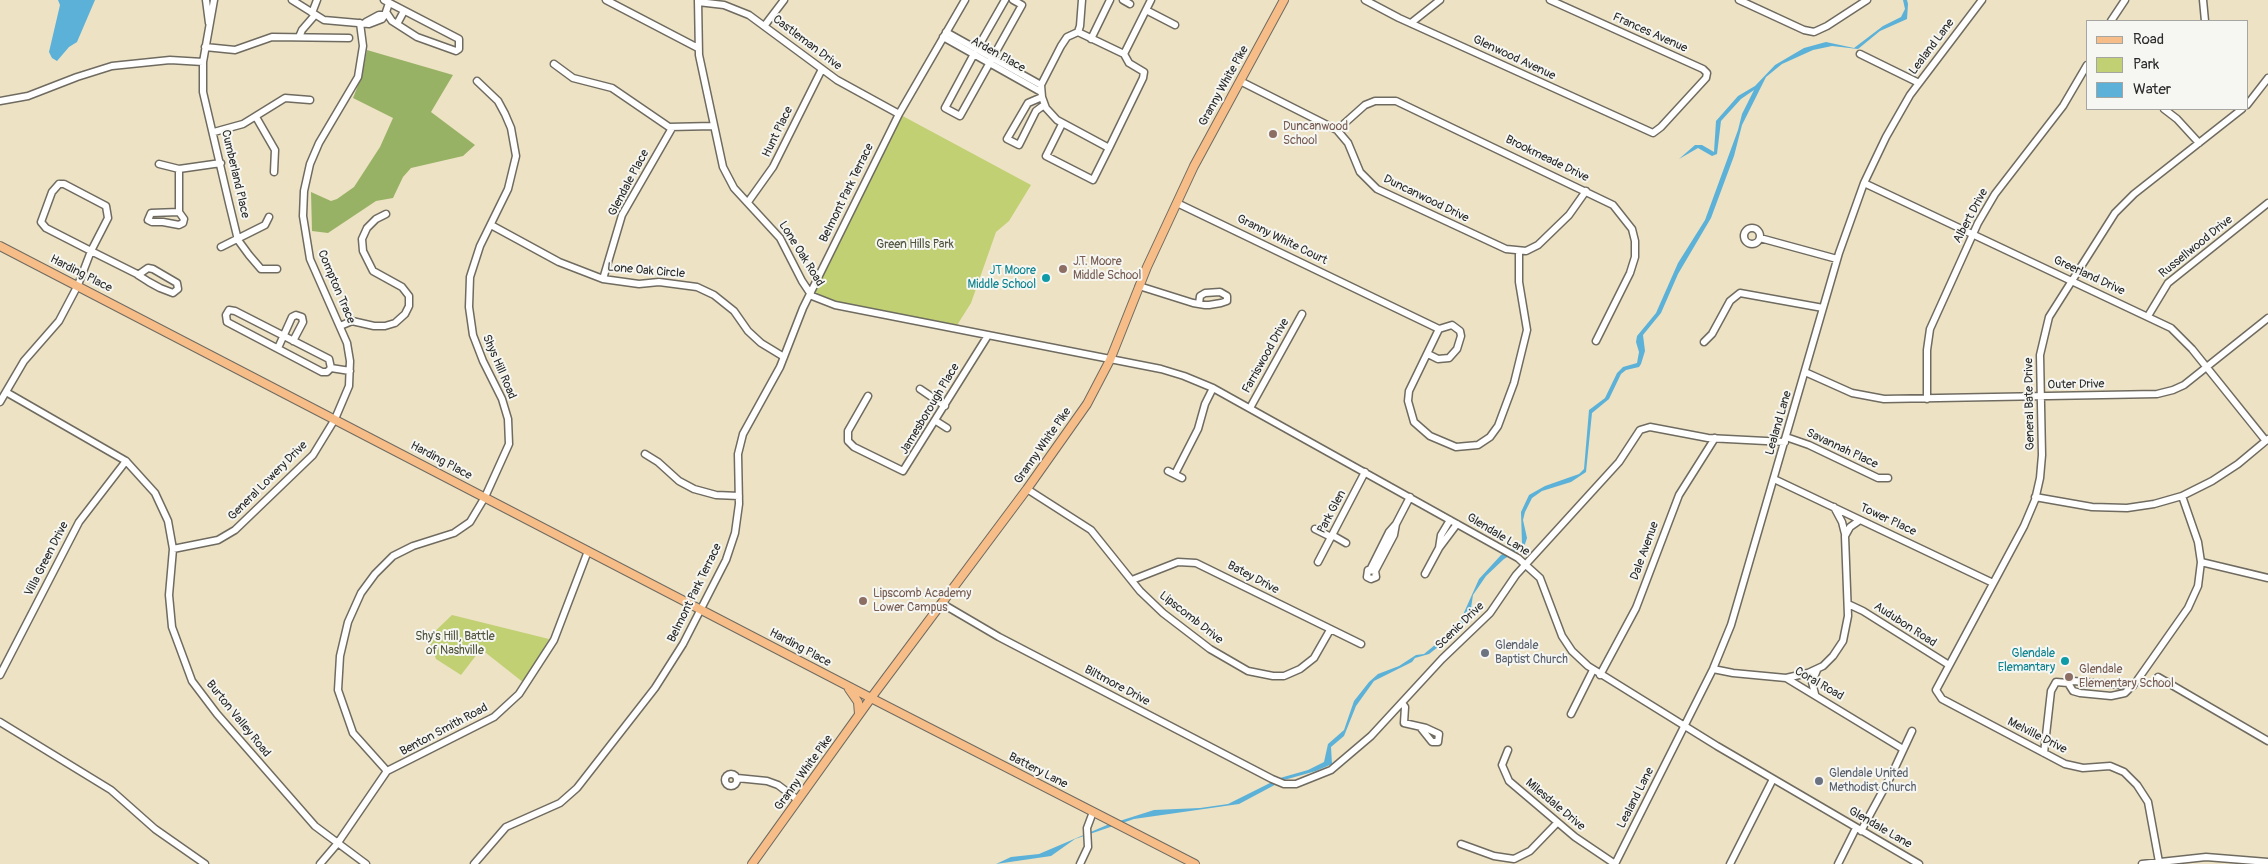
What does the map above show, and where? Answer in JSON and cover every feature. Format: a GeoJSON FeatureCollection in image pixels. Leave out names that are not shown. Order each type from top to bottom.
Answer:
{"type":"FeatureCollection","features":[{"type":"Feature","properties":{"kind":"main road","name":"Granny White Pike"},"geometry":{"type":"LineString","coordinates":[[752,864],[859,714],[1027,489],[1086,404],[1110,360],[1139,286],[1177,203],[1284,0]]}},
{"type":"Feature","properties":{"kind":"main road","name":"Harding Place"},"geometry":{"type":"LineString","coordinates":[[0,246],[871,698]]}},
{"type":"Feature","properties":{"kind":"main road"},"geometry":{"type":"LineString","coordinates":[[846,685],[858,702],[859,714]]}},
{"type":"Feature","properties":{"kind":"main road","name":"Battery Lane"},"geometry":{"type":"LineString","coordinates":[[871,698],[1191,863]]}},
{"type":"Feature","properties":{"kind":"street"},"geometry":{"type":"LineString","coordinates":[[206,0],[209,23],[205,47],[235,50],[272,37],[349,38]]}},
{"type":"Feature","properties":{"kind":"street"},"geometry":{"type":"LineString","coordinates":[[209,23],[213,15],[214,0]]}},
{"type":"Feature","properties":{"kind":"street"},"geometry":{"type":"LineString","coordinates":[[292,0],[324,20],[363,23],[382,19],[385,16]]}},
{"type":"Feature","properties":{"kind":"street"},"geometry":{"type":"LineString","coordinates":[[299,37],[313,14],[318,0]]}},
{"type":"Feature","properties":{"kind":"street"},"geometry":{"type":"LineString","coordinates":[[606,0],[698,48]]}},
{"type":"Feature","properties":{"kind":"street"},"geometry":{"type":"LineString","coordinates":[[764,25],[784,0]]}},
{"type":"Feature","properties":{"kind":"street","name":"Belmont Park Terrace"},"geometry":{"type":"LineString","coordinates":[[474,864],[506,828],[560,803],[580,784],[658,684],[700,610],[730,549],[735,533],[739,496],[738,460],[740,441],[784,357],[810,294],[899,114],[965,0]]}},
{"type":"Feature","properties":{"kind":"street"},"geometry":{"type":"LineString","coordinates":[[1005,0],[945,108],[960,116],[1022,5],[1013,0]]}},
{"type":"Feature","properties":{"kind":"street"},"geometry":{"type":"LineString","coordinates":[[1044,105],[1035,113],[1019,146],[1007,139],[1028,103],[1041,91],[1065,39],[1078,32],[1081,22],[1082,0]]}},
{"type":"Feature","properties":{"kind":"street"},"geometry":{"type":"LineString","coordinates":[[1091,38],[1110,0]]}},
{"type":"Feature","properties":{"kind":"street"},"geometry":{"type":"LineString","coordinates":[[1123,0],[1130,4]]}},
{"type":"Feature","properties":{"kind":"street"},"geometry":{"type":"LineString","coordinates":[[1124,54],[1151,0]]}},
{"type":"Feature","properties":{"kind":"street","name":"Glenwood Avenue"},"geometry":{"type":"LineString","coordinates":[[1365,0],[1649,132],[1655,132]]}},
{"type":"Feature","properties":{"kind":"street"},"geometry":{"type":"LineString","coordinates":[[1411,22],[1440,0]]}},
{"type":"Feature","properties":{"kind":"street","name":"Frances Avenue"},"geometry":{"type":"LineString","coordinates":[[1550,0],[1703,69],[1707,74],[1706,79],[1655,132]]}},
{"type":"Feature","properties":{"kind":"street"},"geometry":{"type":"LineString","coordinates":[[1739,0],[1804,30],[1817,32],[1868,0]]}},
{"type":"Feature","properties":{"kind":"street"},"geometry":{"type":"LineString","coordinates":[[2112,20],[2125,0]]}},
{"type":"Feature","properties":{"kind":"street"},"geometry":{"type":"LineString","coordinates":[[2203,0],[2205,20]]}},
{"type":"Feature","properties":{"kind":"street","name":"Lone Oak Road"},"geometry":{"type":"LineString","coordinates":[[698,1],[698,48],[713,126],[725,171],[734,188],[782,241],[810,294],[821,301],[835,305],[1110,360]]}},
{"type":"Feature","properties":{"kind":"street","name":"Castleman Drive"},"geometry":{"type":"LineString","coordinates":[[698,1],[724,5],[740,10],[764,25],[822,69],[855,91],[899,114]]}},
{"type":"Feature","properties":{"kind":"street","name":"Lealand Lane"},"geometry":{"type":"LineString","coordinates":[[1615,864],[1713,669],[1738,602],[1837,259],[1864,183],[1886,137],[1919,83],[1982,1]]}},
{"type":"Feature","properties":{"kind":"street"},"geometry":{"type":"LineString","coordinates":[[386,2],[459,39],[459,49],[456,51],[417,37],[385,16],[386,2]]}},
{"type":"Feature","properties":{"kind":"street"},"geometry":{"type":"LineString","coordinates":[[1146,10],[1175,25]]}},
{"type":"Feature","properties":{"kind":"street"},"geometry":{"type":"LineString","coordinates":[[397,24],[404,11]]}},
{"type":"Feature","properties":{"kind":"street","name":"Compton Trace"},"geometry":{"type":"LineString","coordinates":[[335,419],[349,386],[350,371],[347,343],[310,259],[303,216],[304,191],[310,164],[319,142],[358,77],[363,46],[363,23]]}},
{"type":"Feature","properties":{"kind":"street"},"geometry":{"type":"LineString","coordinates":[[1062,124],[1046,156],[1093,180],[1144,75],[1143,70],[1131,64],[1124,54],[1078,32]]}},
{"type":"Feature","properties":{"kind":"street","name":"Arden Place"},"geometry":{"type":"LineString","coordinates":[[945,34],[1041,91]]}},
{"type":"Feature","properties":{"kind":"street","name":"Cumberland Place"},"geometry":{"type":"LineString","coordinates":[[205,47],[203,92],[238,240],[261,269],[277,269]]}},
{"type":"Feature","properties":{"kind":"street"},"geometry":{"type":"LineString","coordinates":[[1860,54],[1919,83]]}},
{"type":"Feature","properties":{"kind":"street"},"geometry":{"type":"LineString","coordinates":[[0,101],[28,96],[112,66],[170,60],[203,62]]}},
{"type":"Feature","properties":{"kind":"street"},"geometry":{"type":"LineString","coordinates":[[554,64],[573,78],[612,88],[672,128],[713,126]]}},
{"type":"Feature","properties":{"kind":"street","name":"Albert Drive"},"geometry":{"type":"LineString","coordinates":[[1927,399],[1927,350],[1930,329],[1973,234],[1991,200],[2057,115],[2086,68]]}},
{"type":"Feature","properties":{"kind":"street","name":"Hunt Place"},"geometry":{"type":"LineString","coordinates":[[748,202],[773,167],[822,69]]}},
{"type":"Feature","properties":{"kind":"street"},"geometry":{"type":"LineString","coordinates":[[2248,103],[2268,78]]}},
{"type":"Feature","properties":{"kind":"street","name":"Shys Hill Road"},"geometry":{"type":"LineString","coordinates":[[387,772],[353,733],[338,690],[340,656],[348,622],[361,593],[375,574],[394,556],[413,546],[454,533],[470,522],[485,498],[509,444],[506,412],[473,335],[469,307],[470,277],[480,246],[513,175],[516,156],[515,142],[511,128],[498,101],[477,81]]}},
{"type":"Feature","properties":{"kind":"street","name":"Duncanwood Drive"},"geometry":{"type":"LineString","coordinates":[[1240,81],[1337,130],[1348,143],[1363,177],[1377,189],[1494,244],[1519,251]]}},
{"type":"Feature","properties":{"kind":"street"},"geometry":{"type":"LineString","coordinates":[[1041,91],[1044,105],[1062,124],[1109,148]]}},
{"type":"Feature","properties":{"kind":"street"},"geometry":{"type":"LineString","coordinates":[[214,132],[243,124],[285,98],[310,100]]}},
{"type":"Feature","properties":{"kind":"street","name":"Brookmeade Drive"},"geometry":{"type":"LineString","coordinates":[[1337,130],[1365,105],[1376,101],[1396,101],[1609,202],[1619,211],[1632,229],[1635,243],[1632,268],[1596,341]]}},
{"type":"Feature","properties":{"kind":"street"},"geometry":{"type":"LineString","coordinates":[[2166,110],[2178,118],[2199,143]]}},
{"type":"Feature","properties":{"kind":"street","name":"General Bate Drive"},"geometry":{"type":"LineString","coordinates":[[1937,694],[1937,687],[2024,526],[2036,497],[2042,465],[2040,355],[2042,339],[2049,317],[2115,213],[2241,110]]}},
{"type":"Feature","properties":{"kind":"street"},"geometry":{"type":"LineString","coordinates":[[256,117],[275,150],[274,172]]}},
{"type":"Feature","properties":{"kind":"street","name":"Glendale Place"},"geometry":{"type":"LineString","coordinates":[[603,279],[622,215],[672,128]]}},
{"type":"Feature","properties":{"kind":"street"},"geometry":{"type":"LineString","coordinates":[[159,164],[179,169],[221,163]]}},
{"type":"Feature","properties":{"kind":"street"},"geometry":{"type":"LineString","coordinates":[[179,169],[179,212],[184,219],[184,223],[179,225],[152,222],[148,217],[151,213],[179,212]]}},
{"type":"Feature","properties":{"kind":"street","name":"Greerland Drive"},"geometry":{"type":"LineString","coordinates":[[1864,183],[2148,316],[2177,332],[2267,440]]}},
{"type":"Feature","properties":{"kind":"street"},"geometry":{"type":"LineString","coordinates":[[0,402],[24,361],[59,321],[78,285],[91,252],[108,218],[106,206],[64,184],[59,184],[52,192],[41,222],[46,228],[91,252],[138,274],[173,293],[178,289],[177,283],[153,269],[148,268],[138,274]]}},
{"type":"Feature","properties":{"kind":"street"},"geometry":{"type":"LineString","coordinates":[[1428,354],[1438,359],[1449,358],[1457,349],[1461,336],[1460,331],[1452,326],[1439,329],[1409,391],[1410,413],[1414,422],[1443,443],[1456,447],[1478,445],[1490,437],[1498,426],[1514,383],[1526,337],[1526,316],[1518,282],[1519,251],[1534,248],[1547,238],[1569,215],[1586,191]]}},
{"type":"Feature","properties":{"kind":"street","name":"Granny White Court"},"geometry":{"type":"LineString","coordinates":[[1177,203],[1439,329]]}},
{"type":"Feature","properties":{"kind":"street","name":"Russellwood Drive"},"geometry":{"type":"LineString","coordinates":[[2148,316],[2168,283],[2268,203]]}},
{"type":"Feature","properties":{"kind":"street"},"geometry":{"type":"LineString","coordinates":[[340,326],[352,321],[374,326],[386,326],[400,319],[409,306],[408,296],[402,287],[373,271],[363,251],[362,238],[367,228],[376,218],[386,214]]}},
{"type":"Feature","properties":{"kind":"street"},"geometry":{"type":"LineString","coordinates":[[221,247],[238,240],[264,225],[269,217]]}},
{"type":"Feature","properties":{"kind":"street","name":"Lone Oak Circle"},"geometry":{"type":"LineString","coordinates":[[491,225],[559,262],[603,279],[639,284],[659,282],[697,287],[714,295],[734,310],[748,331],[761,343],[784,357]]}},
{"type":"Feature","properties":{"kind":"street"},"geometry":{"type":"LineString","coordinates":[[1760,238],[1837,259]]}},
{"type":"Feature","properties":{"kind":"street"},"geometry":{"type":"LineString","coordinates":[[1139,286],[1199,304]]}},
{"type":"Feature","properties":{"kind":"street"},"geometry":{"type":"LineString","coordinates":[[1704,342],[1712,333],[1736,291],[1823,308]]}},
{"type":"Feature","properties":{"kind":"street"},"geometry":{"type":"LineString","coordinates":[[232,310],[329,360],[331,368],[327,372],[322,372],[227,322],[226,315],[232,310]]}},
{"type":"Feature","properties":{"kind":"street","name":"Farriswood Drive"},"geometry":{"type":"LineString","coordinates":[[1250,408],[1302,314]]}},
{"type":"Feature","properties":{"kind":"street"},"geometry":{"type":"LineString","coordinates":[[278,348],[294,315],[302,317],[303,322],[293,341]]}},
{"type":"Feature","properties":{"kind":"street","name":"Outer Drive"},"geometry":{"type":"LineString","coordinates":[[1805,372],[1860,396],[1890,400],[2146,395],[2177,389],[2268,318]]}},
{"type":"Feature","properties":{"kind":"street","name":"Jamesborough Place"},"geometry":{"type":"LineString","coordinates":[[868,396],[846,438],[854,446],[903,471],[907,468],[987,336]]}},
{"type":"Feature","properties":{"kind":"street","name":"Glendale Lane"},"geometry":{"type":"LineString","coordinates":[[1110,360],[1172,372],[1213,388],[1516,557],[1527,564],[1544,586],[1565,640],[1575,655],[1596,672],[1859,830],[1920,864]]}},
{"type":"Feature","properties":{"kind":"street"},"geometry":{"type":"LineString","coordinates":[[331,368],[350,371]]}},
{"type":"Feature","properties":{"kind":"street"},"geometry":{"type":"LineString","coordinates":[[1175,474],[1198,429],[1205,402],[1213,388]]}},
{"type":"Feature","properties":{"kind":"street"},"geometry":{"type":"LineString","coordinates":[[920,389],[945,406]]}},
{"type":"Feature","properties":{"kind":"street","name":"Burton Valley Road"},"geometry":{"type":"LineString","coordinates":[[6,392],[126,461],[155,493],[168,521],[174,549],[169,594],[172,627],[192,681],[280,788],[315,826],[366,864]]}},
{"type":"Feature","properties":{"kind":"street","name":"General Lowery Drive"},"geometry":{"type":"LineString","coordinates":[[174,549],[218,540],[235,530],[313,455],[335,419]]}},
{"type":"Feature","properties":{"kind":"street"},"geometry":{"type":"LineString","coordinates":[[936,421],[947,428]]}},
{"type":"Feature","properties":{"kind":"street","name":"Scenic Drive"},"geometry":{"type":"LineString","coordinates":[[1282,784],[1309,780],[1338,765],[1371,736],[1446,656],[1487,617],[1500,601],[1516,575],[1619,462],[1635,435],[1645,427],[1715,438]]}},
{"type":"Feature","properties":{"kind":"street"},"geometry":{"type":"LineString","coordinates":[[1715,438],[1785,440]]}},
{"type":"Feature","properties":{"kind":"street","name":"Dale Avenue"},"geometry":{"type":"LineString","coordinates":[[1571,714],[1636,608],[1679,495],[1715,438]]}},
{"type":"Feature","properties":{"kind":"street","name":"Savannah Place"},"geometry":{"type":"LineString","coordinates":[[1785,440],[1809,445],[1878,478],[1888,478]]}},
{"type":"Feature","properties":{"kind":"street"},"geometry":{"type":"LineString","coordinates":[[2036,497],[2082,506],[2118,508],[2143,506],[2182,496],[2224,474],[2267,440]]}},
{"type":"Feature","properties":{"kind":"street"},"geometry":{"type":"LineString","coordinates":[[645,454],[658,462],[679,481],[694,489],[716,495],[739,496]]}},
{"type":"Feature","properties":{"kind":"street","name":"Villa Green Drive"},"geometry":{"type":"LineString","coordinates":[[0,675],[79,522],[126,461]]}},
{"type":"Feature","properties":{"kind":"street"},"geometry":{"type":"LineString","coordinates":[[1168,471],[1182,478]]}},
{"type":"Feature","properties":{"kind":"street","name":"Park Glen"},"geometry":{"type":"LineString","coordinates":[[1318,562],[1365,472]]}},
{"type":"Feature","properties":{"kind":"street","name":"Tower Place"},"geometry":{"type":"LineString","coordinates":[[1774,479],[1992,583]]}},
{"type":"Feature","properties":{"kind":"street","name":"Lipscomb Drive"},"geometry":{"type":"LineString","coordinates":[[1027,489],[1092,530],[1132,580],[1160,611],[1194,638],[1225,658],[1259,674],[1284,676],[1304,667],[1322,646],[1330,630]]}},
{"type":"Feature","properties":{"kind":"street"},"geometry":{"type":"LineString","coordinates":[[2068,683],[2076,692],[2111,696],[2123,694],[2133,686],[2194,597],[2201,562],[2198,542],[2182,496]]}},
{"type":"Feature","properties":{"kind":"street"},"geometry":{"type":"LineString","coordinates":[[1372,571],[1384,549],[1389,532],[1396,524],[1410,497]]}},
{"type":"Feature","properties":{"kind":"street"},"geometry":{"type":"LineString","coordinates":[[1786,678],[1817,670],[1831,659],[1843,640],[1846,630],[1848,604],[1845,536],[1841,518],[1833,506]]}},
{"type":"Feature","properties":{"kind":"street"},"geometry":{"type":"LineString","coordinates":[[1439,548],[1441,535],[1450,520]]}},
{"type":"Feature","properties":{"kind":"street"},"geometry":{"type":"LineString","coordinates":[[1845,536],[1850,527],[1860,520]]}},
{"type":"Feature","properties":{"kind":"street"},"geometry":{"type":"LineString","coordinates":[[1425,574],[1439,548],[1457,524]]}},
{"type":"Feature","properties":{"kind":"street"},"geometry":{"type":"LineString","coordinates":[[1315,529],[1346,543]]}},
{"type":"Feature","properties":{"kind":"street","name":"Benton Smith Road"},"geometry":{"type":"LineString","coordinates":[[320,864],[337,844],[387,772],[494,717],[519,694],[554,640],[588,551]]}},
{"type":"Feature","properties":{"kind":"street","name":"Batey Drive"},"geometry":{"type":"LineString","coordinates":[[1132,580],[1171,564],[1189,561],[1224,575],[1361,644]]}},
{"type":"Feature","properties":{"kind":"street"},"geometry":{"type":"LineString","coordinates":[[2201,562],[2268,578]]}},
{"type":"Feature","properties":{"kind":"street","name":"Biltmore Drive"},"geometry":{"type":"LineString","coordinates":[[941,603],[999,637],[1282,784]]}},
{"type":"Feature","properties":{"kind":"street","name":"Audubon Road"},"geometry":{"type":"LineString","coordinates":[[1848,604],[1863,611],[1949,665]]}},
{"type":"Feature","properties":{"kind":"street","name":"Coral Road"},"geometry":{"type":"LineString","coordinates":[[1713,669],[1733,673],[1786,678],[1904,750]]}},
{"type":"Feature","properties":{"kind":"street"},"geometry":{"type":"LineString","coordinates":[[1815,694],[1812,682],[1817,670]]}},
{"type":"Feature","properties":{"kind":"street"},"geometry":{"type":"LineString","coordinates":[[2158,677],[2268,741]]}},
{"type":"Feature","properties":{"kind":"street"},"geometry":{"type":"LineString","coordinates":[[2044,753],[2053,687],[2059,682],[2068,683],[2073,681],[2133,686]]}},
{"type":"Feature","properties":{"kind":"street","name":"Melville Drive"},"geometry":{"type":"LineString","coordinates":[[1937,694],[1949,703],[2065,764],[2078,767],[2112,766],[2132,779],[2145,796],[2150,808],[2159,862]]}},
{"type":"Feature","properties":{"kind":"street"},"geometry":{"type":"LineString","coordinates":[[1402,704],[1405,707],[1404,723],[1420,727]]}},
{"type":"Feature","properties":{"kind":"street"},"geometry":{"type":"LineString","coordinates":[[0,722],[111,790],[163,835],[205,864]]}},
{"type":"Feature","properties":{"kind":"street"},"geometry":{"type":"LineString","coordinates":[[1838,864],[1904,750],[1912,731]]}},
{"type":"Feature","properties":{"kind":"street","name":"Milesdale Drive"},"geometry":{"type":"LineString","coordinates":[[1508,750],[1502,765],[1507,778],[1557,823],[1615,864]]}},
{"type":"Feature","properties":{"kind":"street"},"geometry":{"type":"LineString","coordinates":[[737,778],[755,778],[772,783],[798,800]]}},
{"type":"Feature","properties":{"kind":"street"},"geometry":{"type":"LineString","coordinates":[[1730,864],[1773,779]]}},
{"type":"Feature","properties":{"kind":"street"},"geometry":{"type":"LineString","coordinates":[[1080,864],[1088,847],[1088,828],[1093,812]]}},
{"type":"Feature","properties":{"kind":"street"},"geometry":{"type":"LineString","coordinates":[[1461,844],[1494,856],[1514,859],[1530,851],[1557,823]]}},
{"type":"Feature","properties":{"kind":"street"},"geometry":{"type":"LineString","coordinates":[[2142,864],[2206,857],[2268,862]]}},
{"type":"Feature","properties":{"kind":"green space"},"geometry":{"type":"Polygon","coordinates":[[[367,50],[453,75],[431,112],[475,145],[463,156],[411,168],[403,177],[393,198],[376,201],[328,233],[312,231],[311,192],[331,201],[354,187],[380,147],[393,118],[353,98],[362,75],[367,50]]]}},
{"type":"Feature","properties":{"kind":"green space","name":"Green Hills Park"},"geometry":{"type":"Polygon","coordinates":[[[899,114],[1031,185],[1009,221],[996,232],[971,303],[954,330],[835,305],[810,294],[899,114]]]}},
{"type":"Feature","properties":{"kind":"green space","name":"Shy's Hill, Battle of Nashville"},"geometry":{"type":"Polygon","coordinates":[[[452,615],[549,639],[524,683],[481,649],[461,675],[436,659],[428,638],[452,615]]]}},
{"type":"Feature","properties":{"kind":"water"},"geometry":{"type":"Polygon","coordinates":[[[58,0],[95,0],[77,42],[69,47],[57,61],[52,58],[49,52],[60,5],[58,0]]]}},
{"type":"Feature","properties":{"kind":"water"},"geometry":{"type":"Polygon","coordinates":[[[1903,0],[1907,0],[1908,4],[1907,19],[1880,31],[1858,49],[1832,46],[1813,50],[1782,64],[1766,77],[1742,125],[1734,156],[1711,218],[1678,274],[1661,313],[1643,335],[1645,351],[1641,364],[1639,367],[1626,370],[1621,374],[1609,399],[1592,413],[1586,472],[1571,482],[1542,491],[1532,498],[1523,520],[1527,538],[1524,547],[1504,559],[1486,576],[1473,595],[1471,608],[1464,618],[1462,626],[1451,637],[1429,654],[1415,658],[1412,662],[1374,681],[1356,706],[1344,736],[1331,747],[1332,764],[1316,771],[1284,780],[1239,804],[1134,819],[1075,839],[1051,856],[996,864],[1011,857],[1039,854],[1107,825],[1154,810],[1200,808],[1228,804],[1280,778],[1308,770],[1324,762],[1328,744],[1344,730],[1354,701],[1369,682],[1378,674],[1399,666],[1416,655],[1424,654],[1458,626],[1479,579],[1501,555],[1522,544],[1521,512],[1529,495],[1545,486],[1579,474],[1584,469],[1589,410],[1605,398],[1617,373],[1623,367],[1637,363],[1639,352],[1636,342],[1637,336],[1656,313],[1678,263],[1705,220],[1742,114],[1754,90],[1741,99],[1721,121],[1717,154],[1712,156],[1698,148],[1679,159],[1695,145],[1702,145],[1714,152],[1716,121],[1738,96],[1755,86],[1775,65],[1804,48],[1826,42],[1854,48],[1883,26],[1901,17],[1905,9],[1903,0]]]}},
{"type":"Feature","properties":{"kind":"place","name":"Duncanwood School"},"geometry":{"type":"Point","coordinates":[1273,134]}},
{"type":"Feature","properties":{"kind":"place","name":"J.T. Moore Middle School"},"geometry":{"type":"Point","coordinates":[1063,269]}},
{"type":"Feature","properties":{"kind":"place","name":"JT Moore Middle School"},"geometry":{"type":"Point","coordinates":[1046,278]}},
{"type":"Feature","properties":{"kind":"place","name":"Lipscomb Academy Lower Campus"},"geometry":{"type":"Point","coordinates":[863,601]}},
{"type":"Feature","properties":{"kind":"place","name":"Glendale Baptist Church"},"geometry":{"type":"Point","coordinates":[1485,653]}},
{"type":"Feature","properties":{"kind":"place","name":"Glendale Elemantary"},"geometry":{"type":"Point","coordinates":[2065,661]}},
{"type":"Feature","properties":{"kind":"place","name":"Glendale Elementary School"},"geometry":{"type":"Point","coordinates":[2069,677]}},
{"type":"Feature","properties":{"kind":"place","name":"Glendale United Methodist Church"},"geometry":{"type":"Point","coordinates":[1819,781]}}]}
